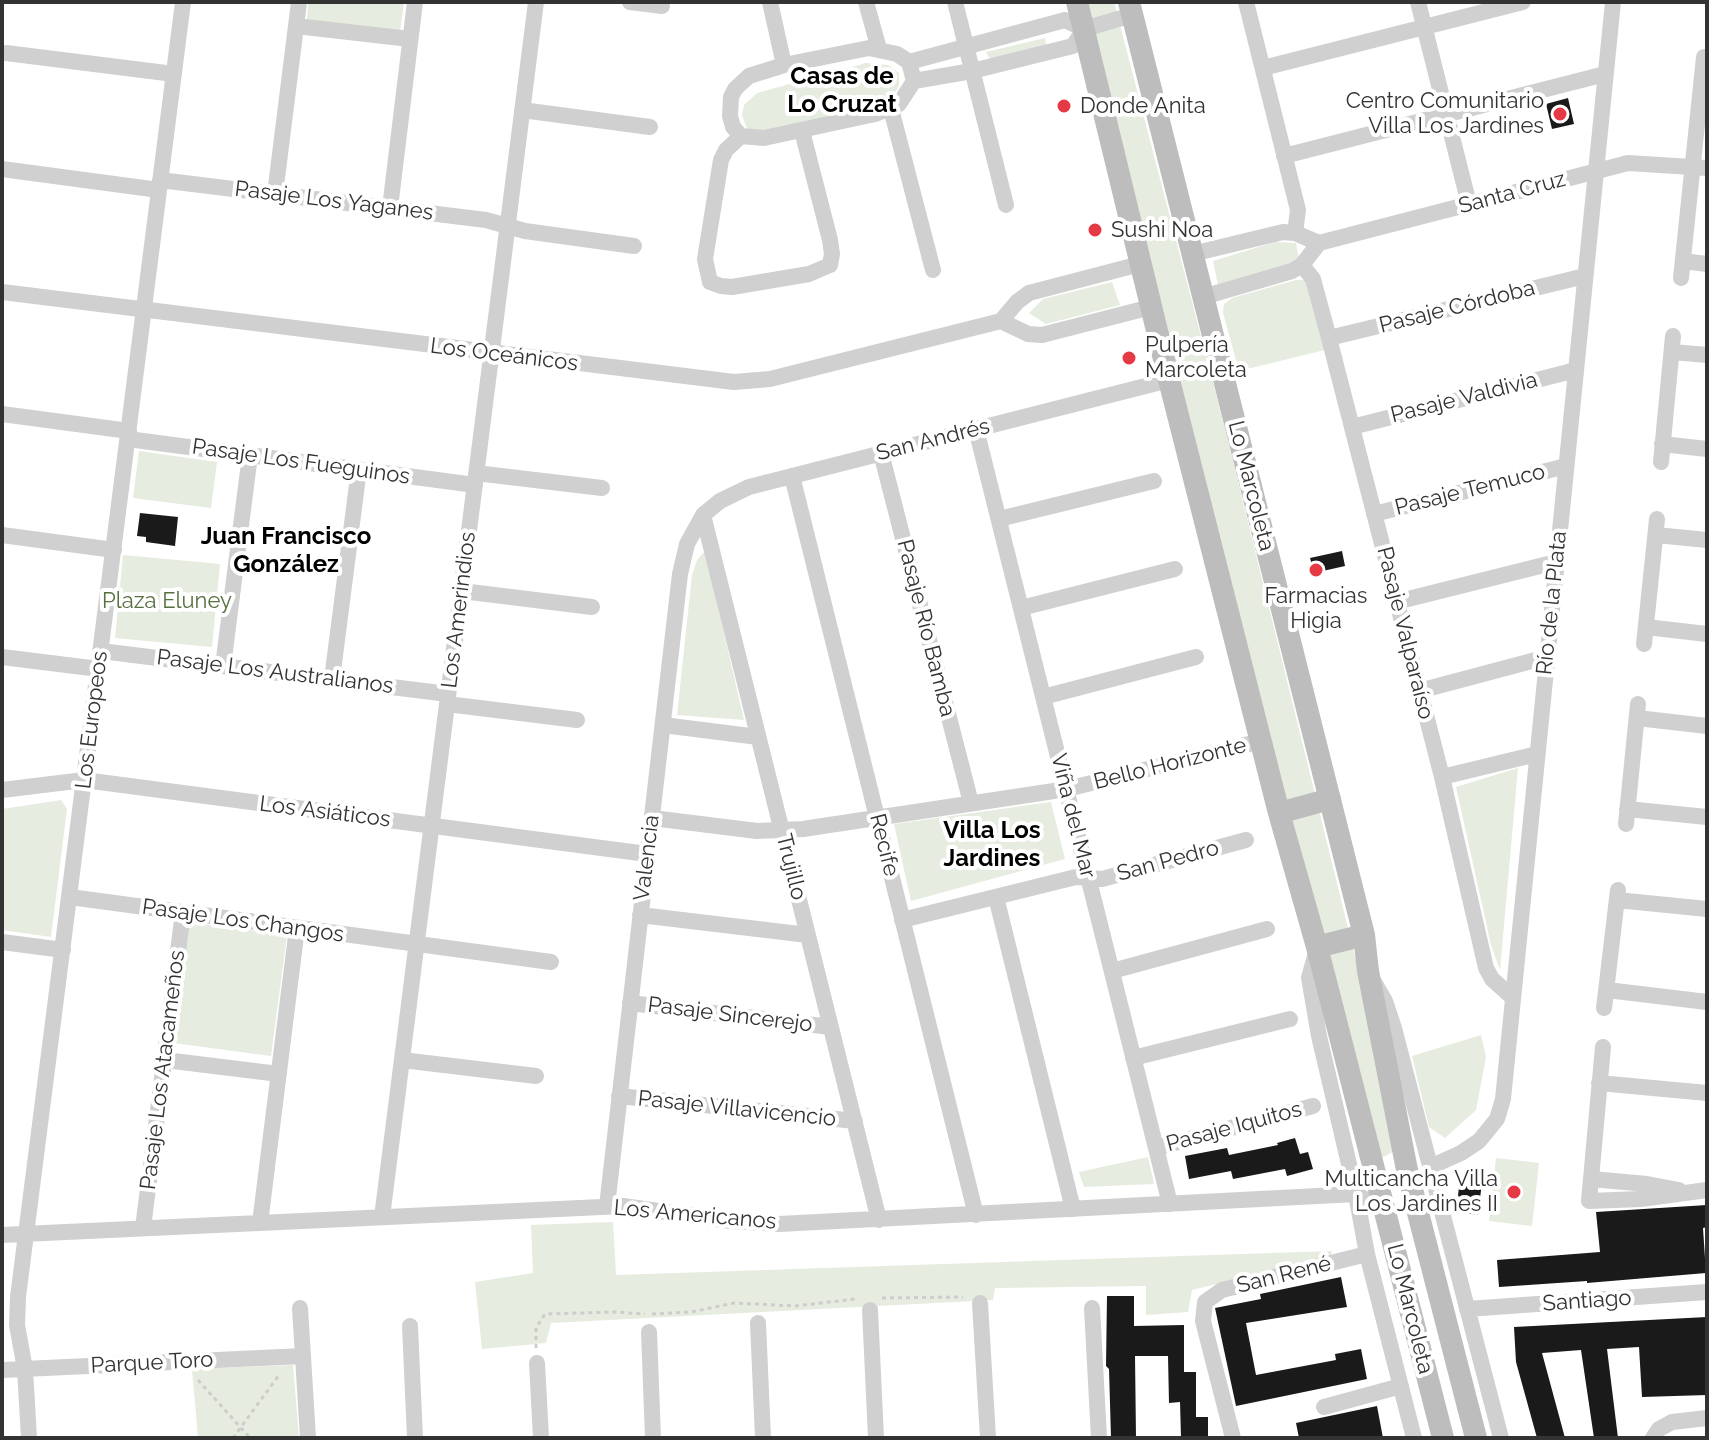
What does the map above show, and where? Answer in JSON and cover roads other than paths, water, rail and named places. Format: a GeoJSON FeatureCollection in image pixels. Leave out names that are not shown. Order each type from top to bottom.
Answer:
{"type":"FeatureCollection","features":[{"type":"Feature","properties":{"kind":"main road","name":"Lo Marcoleta"},"geometry":{"type":"LineString","coordinates":[[1077,2],[1279,813],[1317,947],[1443,1438]]}},
{"type":"Feature","properties":{"kind":"main road","name":"Lo Marcoleta"},"geometry":{"type":"LineString","coordinates":[[1130,9],[1364,935],[1368,971],[1407,1170],[1476,1438]]}},
{"type":"Feature","properties":{"kind":"main road"},"geometry":{"type":"LineString","coordinates":[[1279,813],[1330,799]]}},
{"type":"Feature","properties":{"kind":"main road"},"geometry":{"type":"LineString","coordinates":[[1317,947],[1364,935]]}},
{"type":"Feature","properties":{"kind":"street","name":"Los Europeos"},"geometry":{"type":"LineString","coordinates":[[29,1438],[25,1369],[17,1311],[183,2]]}},
{"type":"Feature","properties":{"kind":"street"},"geometry":{"type":"LineString","coordinates":[[275,194],[299,2]]}},
{"type":"Feature","properties":{"kind":"street"},"geometry":{"type":"LineString","coordinates":[[390,208],[415,2]]}},
{"type":"Feature","properties":{"kind":"street","name":"Los Amerindios"},"geometry":{"type":"LineString","coordinates":[[382,1217],[536,2]]}},
{"type":"Feature","properties":{"kind":"street"},"geometry":{"type":"LineString","coordinates":[[630,2],[662,6]]}},
{"type":"Feature","properties":{"kind":"street"},"geometry":{"type":"LineString","coordinates":[[770,2],[784,65]]}},
{"type":"Feature","properties":{"kind":"street"},"geometry":{"type":"LineString","coordinates":[[866,2],[879,49]]}},
{"type":"Feature","properties":{"kind":"street"},"geometry":{"type":"LineString","coordinates":[[955,2],[1006,205]]}},
{"type":"Feature","properties":{"kind":"street"},"geometry":{"type":"LineString","coordinates":[[1246,2],[1298,210],[1295,233]]}},
{"type":"Feature","properties":{"kind":"street"},"geometry":{"type":"LineString","coordinates":[[1418,2],[1469,204]]}},
{"type":"Feature","properties":{"kind":"street"},"geometry":{"type":"LineString","coordinates":[[1263,68],[1523,2]]}},
{"type":"Feature","properties":{"kind":"street","name":"Río de la Plata"},"geometry":{"type":"LineString","coordinates":[[1430,1167],[1471,1147],[1486,1134],[1497,1119],[1503,1099],[1613,2]]}},
{"type":"Feature","properties":{"kind":"street"},"geometry":{"type":"LineString","coordinates":[[914,81],[909,62],[897,54],[869,48],[784,65],[749,76],[731,97],[730,116],[733,127],[741,136],[764,138],[891,109],[899,104],[914,81],[972,71],[1073,46],[1084,29],[1130,9]]}},
{"type":"Feature","properties":{"kind":"street"},"geometry":{"type":"LineString","coordinates":[[909,62],[1065,20],[1084,29]]}},
{"type":"Feature","properties":{"kind":"street"},"geometry":{"type":"LineString","coordinates":[[296,26],[410,39]]}},
{"type":"Feature","properties":{"kind":"street"},"geometry":{"type":"LineString","coordinates":[[6,53],[174,74]]}},
{"type":"Feature","properties":{"kind":"street"},"geometry":{"type":"LineString","coordinates":[[1704,66],[1700,167],[1682,270],[1707,264]]}},
{"type":"Feature","properties":{"kind":"street"},"geometry":{"type":"LineString","coordinates":[[1284,156],[1605,74]]}},
{"type":"Feature","properties":{"kind":"street"},"geometry":{"type":"LineString","coordinates":[[891,109],[933,270]]}},
{"type":"Feature","properties":{"kind":"street"},"geometry":{"type":"LineString","coordinates":[[522,110],[650,127]]}},
{"type":"Feature","properties":{"kind":"street"},"geometry":{"type":"LineString","coordinates":[[741,136],[726,150],[721,160],[705,259],[710,282],[732,287],[809,274],[830,265],[830,240],[802,131]]}},
{"type":"Feature","properties":{"kind":"street","name":"Santa Cruz"},"geometry":{"type":"LineString","coordinates":[[1319,243],[1641,162],[1700,167]]}},
{"type":"Feature","properties":{"kind":"street","name":"Pasaje Los Yaganes"},"geometry":{"type":"LineString","coordinates":[[2,169],[275,194],[390,208],[486,220],[525,231],[634,246]]}},
{"type":"Feature","properties":{"kind":"street"},"geometry":{"type":"LineString","coordinates":[[1192,254],[1271,233],[1295,233],[1319,243],[1302,265],[1278,276],[1203,297]]}},
{"type":"Feature","properties":{"kind":"street"},"geometry":{"type":"LineString","coordinates":[[1140,264],[1029,293],[1001,321],[1028,334],[1042,335],[1151,307]]}},
{"type":"Feature","properties":{"kind":"street","name":"Pasaje Valparaíso"},"geometry":{"type":"LineString","coordinates":[[1302,265],[1313,279],[1329,338],[1442,777],[1486,968],[1492,979],[1512,997]]}},
{"type":"Feature","properties":{"kind":"street","name":"Pasaje Córdoba"},"geometry":{"type":"LineString","coordinates":[[1329,338],[1585,276]]}},
{"type":"Feature","properties":{"kind":"street","name":"Los Oceánicos"},"geometry":{"type":"LineString","coordinates":[[2,292],[717,382],[752,382],[1001,321]]}},
{"type":"Feature","properties":{"kind":"street"},"geometry":{"type":"LineString","coordinates":[[1661,462],[1673,344],[1707,355]]}},
{"type":"Feature","properties":{"kind":"street","name":"Pasaje Valdivia"},"geometry":{"type":"LineString","coordinates":[[1352,427],[1576,370]]}},
{"type":"Feature","properties":{"kind":"street","name":"San Andrés"},"geometry":{"type":"LineString","coordinates":[[703,515],[734,493],[792,476],[1169,380]]}},
{"type":"Feature","properties":{"kind":"street","name":"Pasaje Los Fueguinos"},"geometry":{"type":"LineString","coordinates":[[2,414],[250,455],[359,469],[602,488]]}},
{"type":"Feature","properties":{"kind":"street","name":"Viña del Mar"},"geometry":{"type":"LineString","coordinates":[[976,429],[1170,1204]]}},
{"type":"Feature","properties":{"kind":"street"},"geometry":{"type":"LineString","coordinates":[[1662,444],[1707,449]]}},
{"type":"Feature","properties":{"kind":"street","name":"Pasaje Río Bamba"},"geometry":{"type":"LineString","coordinates":[[881,453],[971,803]]}},
{"type":"Feature","properties":{"kind":"street"},"geometry":{"type":"LineString","coordinates":[[223,666],[250,455]]}},
{"type":"Feature","properties":{"kind":"street","name":"Pasaje Temuco"},"geometry":{"type":"LineString","coordinates":[[1374,514],[1566,466]]}},
{"type":"Feature","properties":{"kind":"street"},"geometry":{"type":"LineString","coordinates":[[332,679],[359,469]]}},
{"type":"Feature","properties":{"kind":"street","name":"Recife"},"geometry":{"type":"LineString","coordinates":[[792,476],[976,1215]]}},
{"type":"Feature","properties":{"kind":"street"},"geometry":{"type":"LineString","coordinates":[[999,519],[1154,481]]}},
{"type":"Feature","properties":{"kind":"street","name":"Valencia"},"geometry":{"type":"LineString","coordinates":[[607,1206],[683,559],[693,529],[703,515]]}},
{"type":"Feature","properties":{"kind":"street","name":"Trujillo"},"geometry":{"type":"LineString","coordinates":[[703,515],[879,1220]]}},
{"type":"Feature","properties":{"kind":"street"},"geometry":{"type":"LineString","coordinates":[[1707,540],[1657,527],[1645,636],[1707,634]]}},
{"type":"Feature","properties":{"kind":"street"},"geometry":{"type":"LineString","coordinates":[[2,535],[114,550]]}},
{"type":"Feature","properties":{"kind":"street"},"geometry":{"type":"LineString","coordinates":[[1396,602],[1556,562]]}},
{"type":"Feature","properties":{"kind":"street"},"geometry":{"type":"LineString","coordinates":[[1021,608],[1175,569]]}},
{"type":"Feature","properties":{"kind":"street"},"geometry":{"type":"LineString","coordinates":[[462,591],[592,607]]}},
{"type":"Feature","properties":{"kind":"street","name":"Pasaje Los Australianos"},"geometry":{"type":"LineString","coordinates":[[101,651],[332,679],[577,720]]}},
{"type":"Feature","properties":{"kind":"street"},"geometry":{"type":"LineString","coordinates":[[2,657],[99,669]]}},
{"type":"Feature","properties":{"kind":"street"},"geometry":{"type":"LineString","coordinates":[[1043,697],[1196,657]]}},
{"type":"Feature","properties":{"kind":"street"},"geometry":{"type":"LineString","coordinates":[[1419,691],[1547,657]]}},
{"type":"Feature","properties":{"kind":"street"},"geometry":{"type":"LineString","coordinates":[[1707,726],[1637,711],[1627,816],[1707,817]]}},
{"type":"Feature","properties":{"kind":"street"},"geometry":{"type":"LineString","coordinates":[[663,725],[758,737]]}},
{"type":"Feature","properties":{"kind":"street","name":"Bello Horizonte"},"geometry":{"type":"LineString","coordinates":[[652,818],[757,831],[782,831],[1067,789],[1261,741]]}},
{"type":"Feature","properties":{"kind":"street"},"geometry":{"type":"LineString","coordinates":[[1442,777],[1537,754]]}},
{"type":"Feature","properties":{"kind":"street","name":"Los Asiáticos"},"geometry":{"type":"LineString","coordinates":[[2,790],[84,780],[647,854]]}},
{"type":"Feature","properties":{"kind":"street","name":"San Pedro"},"geometry":{"type":"LineString","coordinates":[[902,920],[1076,877],[1102,879],[1246,840]]}},
{"type":"Feature","properties":{"kind":"street"},"geometry":{"type":"LineString","coordinates":[[1604,1008],[1618,895],[1707,909]]}},
{"type":"Feature","properties":{"kind":"street","name":"Pasaje Los Changos"},"geometry":{"type":"LineString","coordinates":[[70,897],[551,962]]}},
{"type":"Feature","properties":{"kind":"street"},"geometry":{"type":"LineString","coordinates":[[996,897],[1073,1209]]}},
{"type":"Feature","properties":{"kind":"street","name":"Pasaje Los Atacameños"},"geometry":{"type":"LineString","coordinates":[[143,1228],[183,912]]}},
{"type":"Feature","properties":{"kind":"street"},"geometry":{"type":"LineString","coordinates":[[640,915],[808,935]]}},
{"type":"Feature","properties":{"kind":"street"},"geometry":{"type":"LineString","coordinates":[[260,1223],[297,928]]}},
{"type":"Feature","properties":{"kind":"street"},"geometry":{"type":"LineString","coordinates":[[1112,971],[1267,929]]}},
{"type":"Feature","properties":{"kind":"street"},"geometry":{"type":"LineString","coordinates":[[2,942],[63,950]]}},
{"type":"Feature","properties":{"kind":"street","name":"Lo Marcoleta"},"geometry":{"type":"LineString","coordinates":[[1317,947],[1309,978],[1319,1036],[1367,1254],[1414,1438]]}},
{"type":"Feature","properties":{"kind":"street","name":"Lo Marcoleta"},"geometry":{"type":"LineString","coordinates":[[1368,971],[1385,1001],[1501,1438]]}},
{"type":"Feature","properties":{"kind":"street"},"geometry":{"type":"LineString","coordinates":[[1607,990],[1707,1002]]}},
{"type":"Feature","properties":{"kind":"street","name":"Pasaje Sincerejo"},"geometry":{"type":"LineString","coordinates":[[630,1003],[831,1027]]}},
{"type":"Feature","properties":{"kind":"street"},"geometry":{"type":"LineString","coordinates":[[1133,1058],[1290,1019]]}},
{"type":"Feature","properties":{"kind":"street"},"geometry":{"type":"LineString","coordinates":[[1603,1047],[1589,1201],[1641,1199],[1707,1190]]}},
{"type":"Feature","properties":{"kind":"street"},"geometry":{"type":"LineString","coordinates":[[165,1060],[279,1074]]}},
{"type":"Feature","properties":{"kind":"street"},"geometry":{"type":"LineString","coordinates":[[402,1060],[536,1076]]}},
{"type":"Feature","properties":{"kind":"street"},"geometry":{"type":"LineString","coordinates":[[1599,1083],[1707,1093]]}},
{"type":"Feature","properties":{"kind":"street","name":"Pasaje Villavicencio"},"geometry":{"type":"LineString","coordinates":[[619,1096],[855,1121]]}},
{"type":"Feature","properties":{"kind":"street","name":"Pasaje Iquitos"},"geometry":{"type":"LineString","coordinates":[[1156,1148],[1313,1106]]}},
{"type":"Feature","properties":{"kind":"street"},"geometry":{"type":"LineString","coordinates":[[1591,1179],[1647,1184],[1684,1192]]}},
{"type":"Feature","properties":{"kind":"street"},"geometry":{"type":"LineString","coordinates":[[1356,1194],[1384,1210]]}},
{"type":"Feature","properties":{"kind":"street","name":"Los Americanos"},"geometry":{"type":"LineString","coordinates":[[2,1235],[607,1206],[639,1207],[756,1223],[879,1220],[1356,1194]]}},
{"type":"Feature","properties":{"kind":"street","name":"San René"},"geometry":{"type":"LineString","coordinates":[[1233,1438],[1203,1321],[1205,1302],[1222,1290],[1367,1254]]}},
{"type":"Feature","properties":{"kind":"street","name":"Santiago"},"geometry":{"type":"LineString","coordinates":[[1467,1309],[1707,1292]]}},
{"type":"Feature","properties":{"kind":"street"},"geometry":{"type":"LineString","coordinates":[[980,1303],[988,1438]]}},
{"type":"Feature","properties":{"kind":"street"},"geometry":{"type":"LineString","coordinates":[[300,1308],[298,1356],[308,1438]]}},
{"type":"Feature","properties":{"kind":"street"},"geometry":{"type":"LineString","coordinates":[[1092,1308],[1099,1438]]}},
{"type":"Feature","properties":{"kind":"street"},"geometry":{"type":"LineString","coordinates":[[870,1310],[876,1438]]}},
{"type":"Feature","properties":{"kind":"street"},"geometry":{"type":"LineString","coordinates":[[758,1323],[763,1438]]}},
{"type":"Feature","properties":{"kind":"street"},"geometry":{"type":"LineString","coordinates":[[410,1326],[415,1438]]}},
{"type":"Feature","properties":{"kind":"street"},"geometry":{"type":"LineString","coordinates":[[649,1332],[653,1438]]}},
{"type":"Feature","properties":{"kind":"street","name":"Parque Toro"},"geometry":{"type":"LineString","coordinates":[[2,1370],[298,1356]]}},
{"type":"Feature","properties":{"kind":"street"},"geometry":{"type":"LineString","coordinates":[[537,1363],[541,1438]]}},
{"type":"Feature","properties":{"kind":"street"},"geometry":{"type":"LineString","coordinates":[[1324,1407],[1401,1386]]}},
{"type":"Feature","properties":{"kind":"street"},"geometry":{"type":"LineString","coordinates":[[1653,1438],[1659,1429],[1672,1422],[1707,1418]]}},
{"type":"Feature","properties":{"kind":"place","name":"Donde Anita"},"geometry":{"type":"Point","coordinates":[1064,106]}},
{"type":"Feature","properties":{"kind":"place","name":"Centro Comunitario Villa Los Jardines"},"geometry":{"type":"Point","coordinates":[1560,114]}},
{"type":"Feature","properties":{"kind":"place","name":"Sushi Noa"},"geometry":{"type":"Point","coordinates":[1095,230]}},
{"type":"Feature","properties":{"kind":"place","name":"Pulpería Marcoleta"},"geometry":{"type":"Point","coordinates":[1129,358]}},
{"type":"Feature","properties":{"kind":"place","name":"Farmacias Higia"},"geometry":{"type":"Point","coordinates":[1316,570]}},
{"type":"Feature","properties":{"kind":"place","name":"Multicancha Villa Los Jardines II"},"geometry":{"type":"Point","coordinates":[1514,1192]}},
{"type":"Feature","properties":{"kind":"district","name":"Casas de Lo Cruzat"},"geometry":{"type":"Point","coordinates":[842,91]}},
{"type":"Feature","properties":{"kind":"district","name":"Juan Francisco González"},"geometry":{"type":"Point","coordinates":[286,551]}},
{"type":"Feature","properties":{"kind":"district","name":"Villa Los Jardines"},"geometry":{"type":"Point","coordinates":[992,845]}},
{"type":"Feature","properties":{"kind":"park label","name":"Plaza Eluney"},"geometry":{"type":"Point","coordinates":[167,601]}}]}
